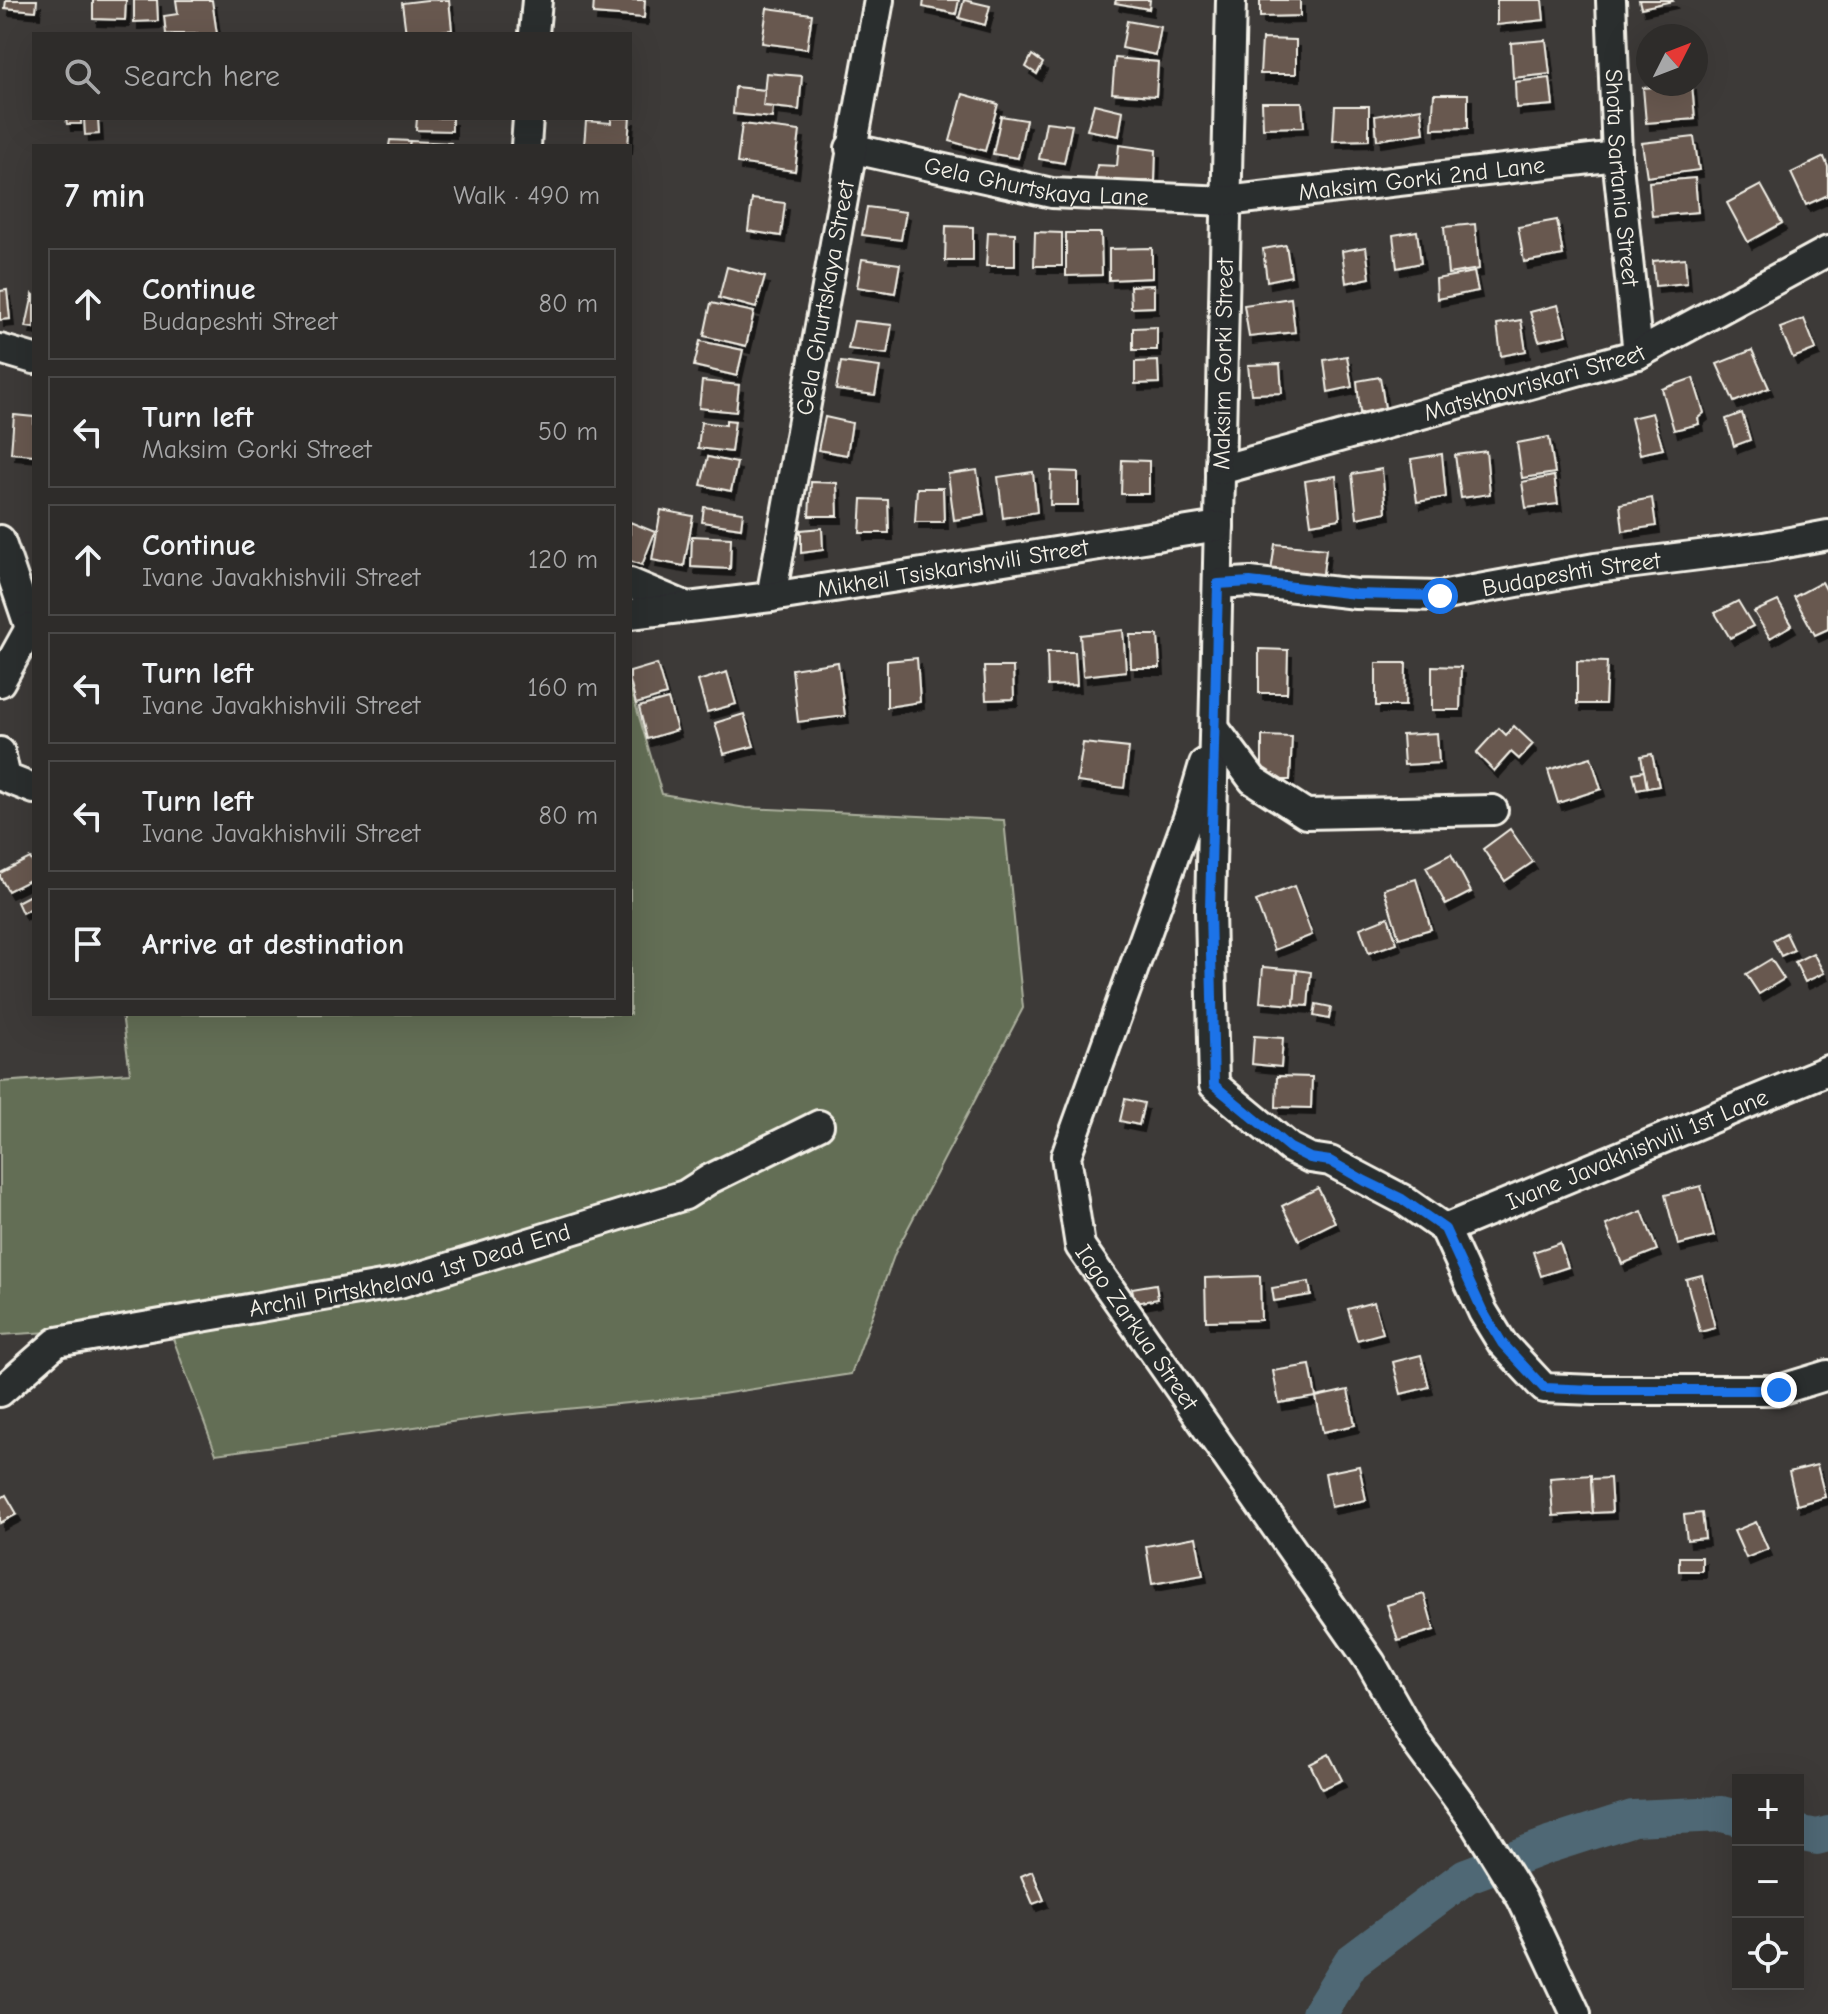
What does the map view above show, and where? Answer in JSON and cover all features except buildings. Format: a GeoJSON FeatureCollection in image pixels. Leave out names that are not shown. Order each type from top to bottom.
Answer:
{"type":"FeatureCollection","features":[{"type":"Feature","properties":{"kind":"street"},"geometry":{"type":"LineString","coordinates":[[534,32],[537,0]]}},
{"type":"Feature","properties":{"kind":"street","name":"Gela Ghurtskaya Street"},"geometry":{"type":"LineString","coordinates":[[771,597],[879,0]]}},
{"type":"Feature","properties":{"kind":"street","name":"Maksim Gorki Street"},"geometry":{"type":"LineString","coordinates":[[1231,0],[1210,910],[1214,1085],[1290,1148],[1310,1158],[1330,1161],[1402,1199],[1445,1229]]}},
{"type":"Feature","properties":{"kind":"street","name":"Shota Sartania Street"},"geometry":{"type":"LineString","coordinates":[[1611,0],[1617,156],[1638,354]]}},
{"type":"Feature","properties":{"kind":"street"},"geometry":{"type":"LineString","coordinates":[[526,144],[528,120]]}},
{"type":"Feature","properties":{"kind":"street","name":"Gela Ghurtskaya Lane"},"geometry":{"type":"LineString","coordinates":[[850,148],[1052,193],[1226,201]]}},
{"type":"Feature","properties":{"kind":"street","name":"Maksim Gorki 2nd Lane"},"geometry":{"type":"LineString","coordinates":[[1226,201],[1617,156]]}},
{"type":"Feature","properties":{"kind":"street","name":"Matskhovriskari Street"},"geometry":{"type":"LineString","coordinates":[[1220,470],[1638,354],[1828,251]]}},
{"type":"Feature","properties":{"kind":"street"},"geometry":{"type":"LineString","coordinates":[[0,349],[32,358]]}},
{"type":"Feature","properties":{"kind":"street","name":"Mikheil Tsiskarishvili Street"},"geometry":{"type":"LineString","coordinates":[[632,614],[771,597],[1219,526]]}},
{"type":"Feature","properties":{"kind":"street","name":"Budapeshti Street"},"geometry":{"type":"LineString","coordinates":[[1218,584],[1250,582],[1356,594],[1440,596],[1595,568],[1764,547],[1828,535]]}},
{"type":"Feature","properties":{"kind":"street"},"geometry":{"type":"LineString","coordinates":[[0,540],[32,628],[0,682]]}},
{"type":"Feature","properties":{"kind":"street"},"geometry":{"type":"LineString","coordinates":[[632,584],[687,607]]}},
{"type":"Feature","properties":{"kind":"street"},"geometry":{"type":"LineString","coordinates":[[1215,729],[1253,780],[1306,814],[1493,810]]}},
{"type":"Feature","properties":{"kind":"street","name":"Iago Zarkua Street"},"geometry":{"type":"LineString","coordinates":[[1215,729],[1189,815],[1066,1156],[1080,1246],[1371,1663],[1415,1741],[1476,1824],[1522,1899],[1576,2014]]}},
{"type":"Feature","properties":{"kind":"street"},"geometry":{"type":"LineString","coordinates":[[0,752],[6,778],[32,788]]}},
{"type":"Feature","properties":{"kind":"street","name":"Ivane Javakhishvili 1st Lane"},"geometry":{"type":"LineString","coordinates":[[1445,1229],[1828,1070]]}},
{"type":"Feature","properties":{"kind":"street","name":"Archil Pirtskhelava 1st Dead End"},"geometry":{"type":"LineString","coordinates":[[0,1392],[57,1342],[399,1283],[685,1195],[710,1179],[819,1125]]}},
{"type":"Feature","properties":{"kind":"street"},"geometry":{"type":"LineString","coordinates":[[1445,1229],[1483,1312],[1502,1343],[1544,1388],[1779,1390],[1828,1375]]}},
{"type":"Feature","properties":{"kind":"green space"},"geometry":{"type":"Polygon","coordinates":[[[632,693],[662,794],[746,808],[1004,820],[1023,1008],[895,1253],[851,1374],[722,1394],[503,1415],[216,1454],[168,1325],[0,1335],[0,1082],[130,1073],[122,1016],[632,1016],[632,693]]]}},
{"type":"Feature","properties":{"kind":"waterway"},"geometry":{"type":"LineString","coordinates":[[1319,2014],[1351,1962],[1466,1876],[1633,1818],[1722,1814],[1732,1816]]}},
{"type":"Feature","properties":{"kind":"waterway"},"geometry":{"type":"LineString","coordinates":[[1804,1834],[1817,1837],[1828,1834]]}},
{"type":"Feature","properties":{"kind":"route"},"geometry":{"type":"LineString","coordinates":[[1440,596],[1356,594],[1250,582],[1218,584],[1210,910],[1214,1085],[1290,1148],[1310,1158],[1330,1161],[1402,1199],[1445,1229],[1483,1312],[1502,1343],[1544,1388],[1779,1390]]}}]}
